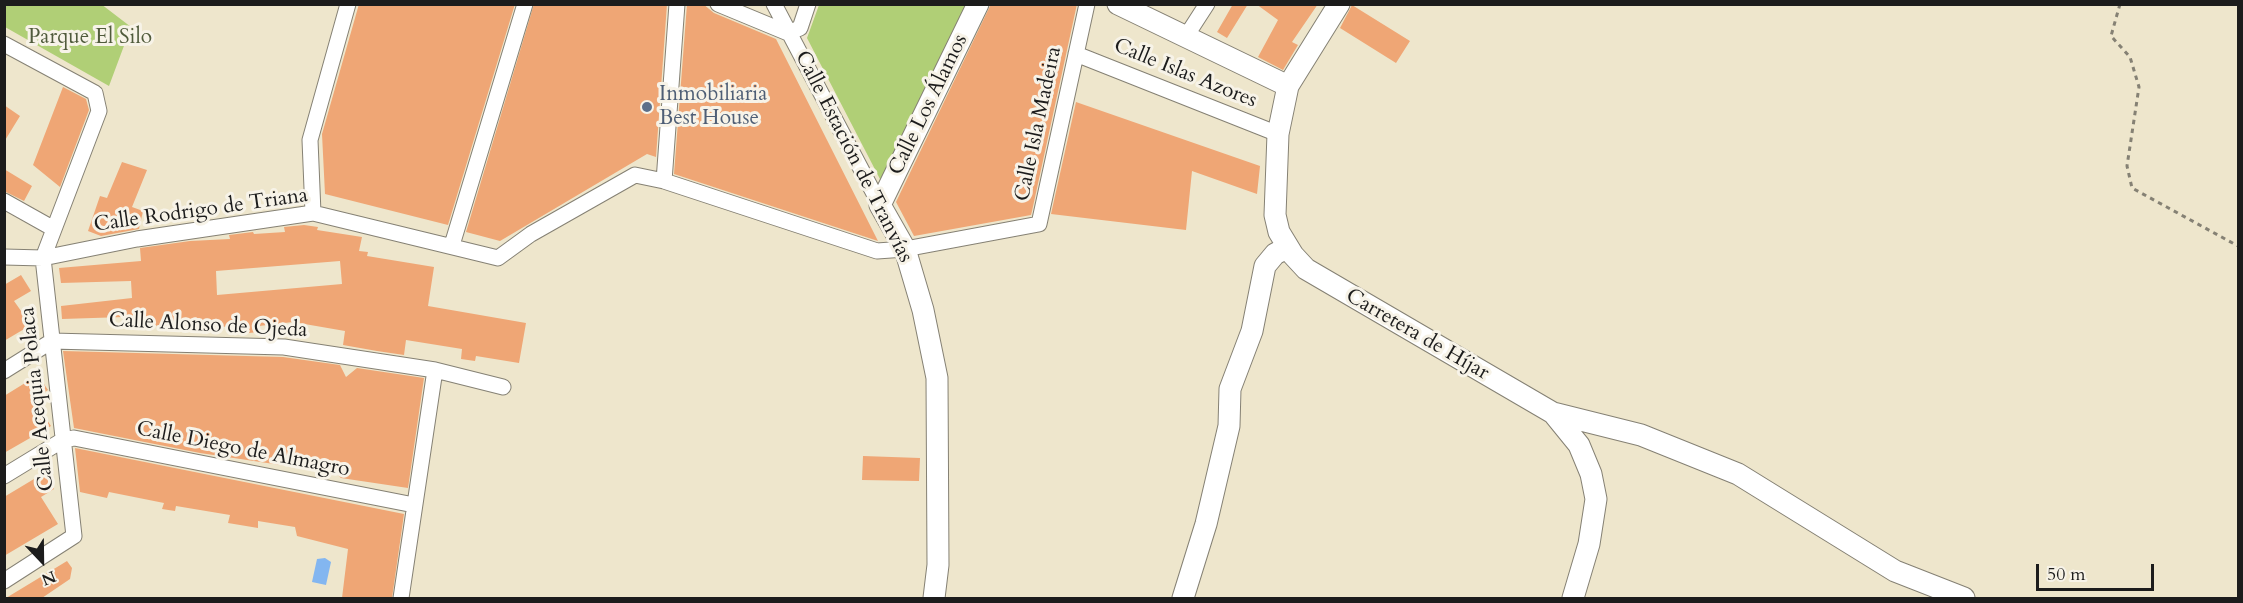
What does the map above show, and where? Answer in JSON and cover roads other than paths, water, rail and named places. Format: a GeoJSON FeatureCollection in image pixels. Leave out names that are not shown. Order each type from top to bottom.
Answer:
{"type":"FeatureCollection","features":[{"type":"Feature","properties":{"kind":"street"},"geometry":{"type":"LineString","coordinates":[[313,213],[310,140],[348,4]]}},
{"type":"Feature","properties":{"kind":"street"},"geometry":{"type":"LineString","coordinates":[[453,244],[525,4]]}},
{"type":"Feature","properties":{"kind":"street"},"geometry":{"type":"LineString","coordinates":[[664,181],[676,4]]}},
{"type":"Feature","properties":{"kind":"street"},"geometry":{"type":"LineString","coordinates":[[718,4],[788,33],[800,28],[808,4]]}},
{"type":"Feature","properties":{"kind":"street","name":"Calle Estación de Tranvías"},"geometry":{"type":"LineString","coordinates":[[774,4],[905,249],[923,310],[937,378],[938,565],[934,598]]}},
{"type":"Feature","properties":{"kind":"street","name":"Calle Los Álamos"},"geometry":{"type":"LineString","coordinates":[[880,205],[978,4]]}},
{"type":"Feature","properties":{"kind":"street","name":"Calle Isla Madeira"},"geometry":{"type":"LineString","coordinates":[[905,249],[1039,224],[1087,4]]}},
{"type":"Feature","properties":{"kind":"street"},"geometry":{"type":"LineString","coordinates":[[1118,4],[1288,86],[1339,4]]}},
{"type":"Feature","properties":{"kind":"street"},"geometry":{"type":"LineString","coordinates":[[1185,38],[1207,4]]}},
{"type":"Feature","properties":{"kind":"street"},"geometry":{"type":"LineString","coordinates":[[4,44],[95,93],[99,111],[43,258]]}},
{"type":"Feature","properties":{"kind":"street","name":"Calle Islas Azores"},"geometry":{"type":"LineString","coordinates":[[1076,54],[1278,134]]}},
{"type":"Feature","properties":{"kind":"street","name":"Carretera de Híjar"},"geometry":{"type":"LineString","coordinates":[[1288,86],[1278,134],[1275,215],[1279,232],[1288,247],[1306,269],[1322,280],[1553,413]]}},
{"type":"Feature","properties":{"kind":"street","name":"Calle Rodrigo de Triana"},"geometry":{"type":"LineString","coordinates":[[6,260],[43,258],[137,239],[313,213],[453,244],[498,258],[531,234],[635,175],[664,181],[877,250],[905,249]]}},
{"type":"Feature","properties":{"kind":"street"},"geometry":{"type":"LineString","coordinates":[[4,201],[54,229]]}},
{"type":"Feature","properties":{"kind":"street"},"geometry":{"type":"LineString","coordinates":[[1183,598],[1230,426],[1230,389],[1252,331],[1265,266],[1275,254],[1288,247]]}},
{"type":"Feature","properties":{"kind":"street","name":"Calle Acequia Polaca"},"geometry":{"type":"LineString","coordinates":[[4,581],[74,537],[43,258]]}},
{"type":"Feature","properties":{"kind":"street"},"geometry":{"type":"LineString","coordinates":[[4,371],[52,341]]}},
{"type":"Feature","properties":{"kind":"street","name":"Calle Alonso de Ojeda"},"geometry":{"type":"LineString","coordinates":[[52,341],[284,347],[435,370],[503,387]]}},
{"type":"Feature","properties":{"kind":"street"},"geometry":{"type":"LineString","coordinates":[[401,598],[435,370]]}},
{"type":"Feature","properties":{"kind":"street"},"geometry":{"type":"LineString","coordinates":[[1553,413],[1580,445],[1591,474],[1596,499],[1589,544],[1573,598]]}},
{"type":"Feature","properties":{"kind":"street"},"geometry":{"type":"LineString","coordinates":[[1553,413],[1641,435],[1738,474],[1895,571],[1964,598]]}},
{"type":"Feature","properties":{"kind":"street","name":"Calle Diego de Almagro"},"geometry":{"type":"LineString","coordinates":[[63,440],[74,438],[414,505]]}},
{"type":"Feature","properties":{"kind":"street"},"geometry":{"type":"LineString","coordinates":[[4,476],[63,440]]}},
{"type":"Feature","properties":{"kind":"water"},"geometry":{"type":"Polygon","coordinates":[[[325,558],[331,562],[326,585],[312,582],[317,559],[325,558]]]}},
{"type":"Feature","properties":{"kind":"place","name":"Inmobiliaria Best House"},"geometry":{"type":"Point","coordinates":[647,107]}},
{"type":"Feature","properties":{"kind":"park label","name":"Parque El Silo"},"geometry":{"type":"Point","coordinates":[90,38]}}]}
